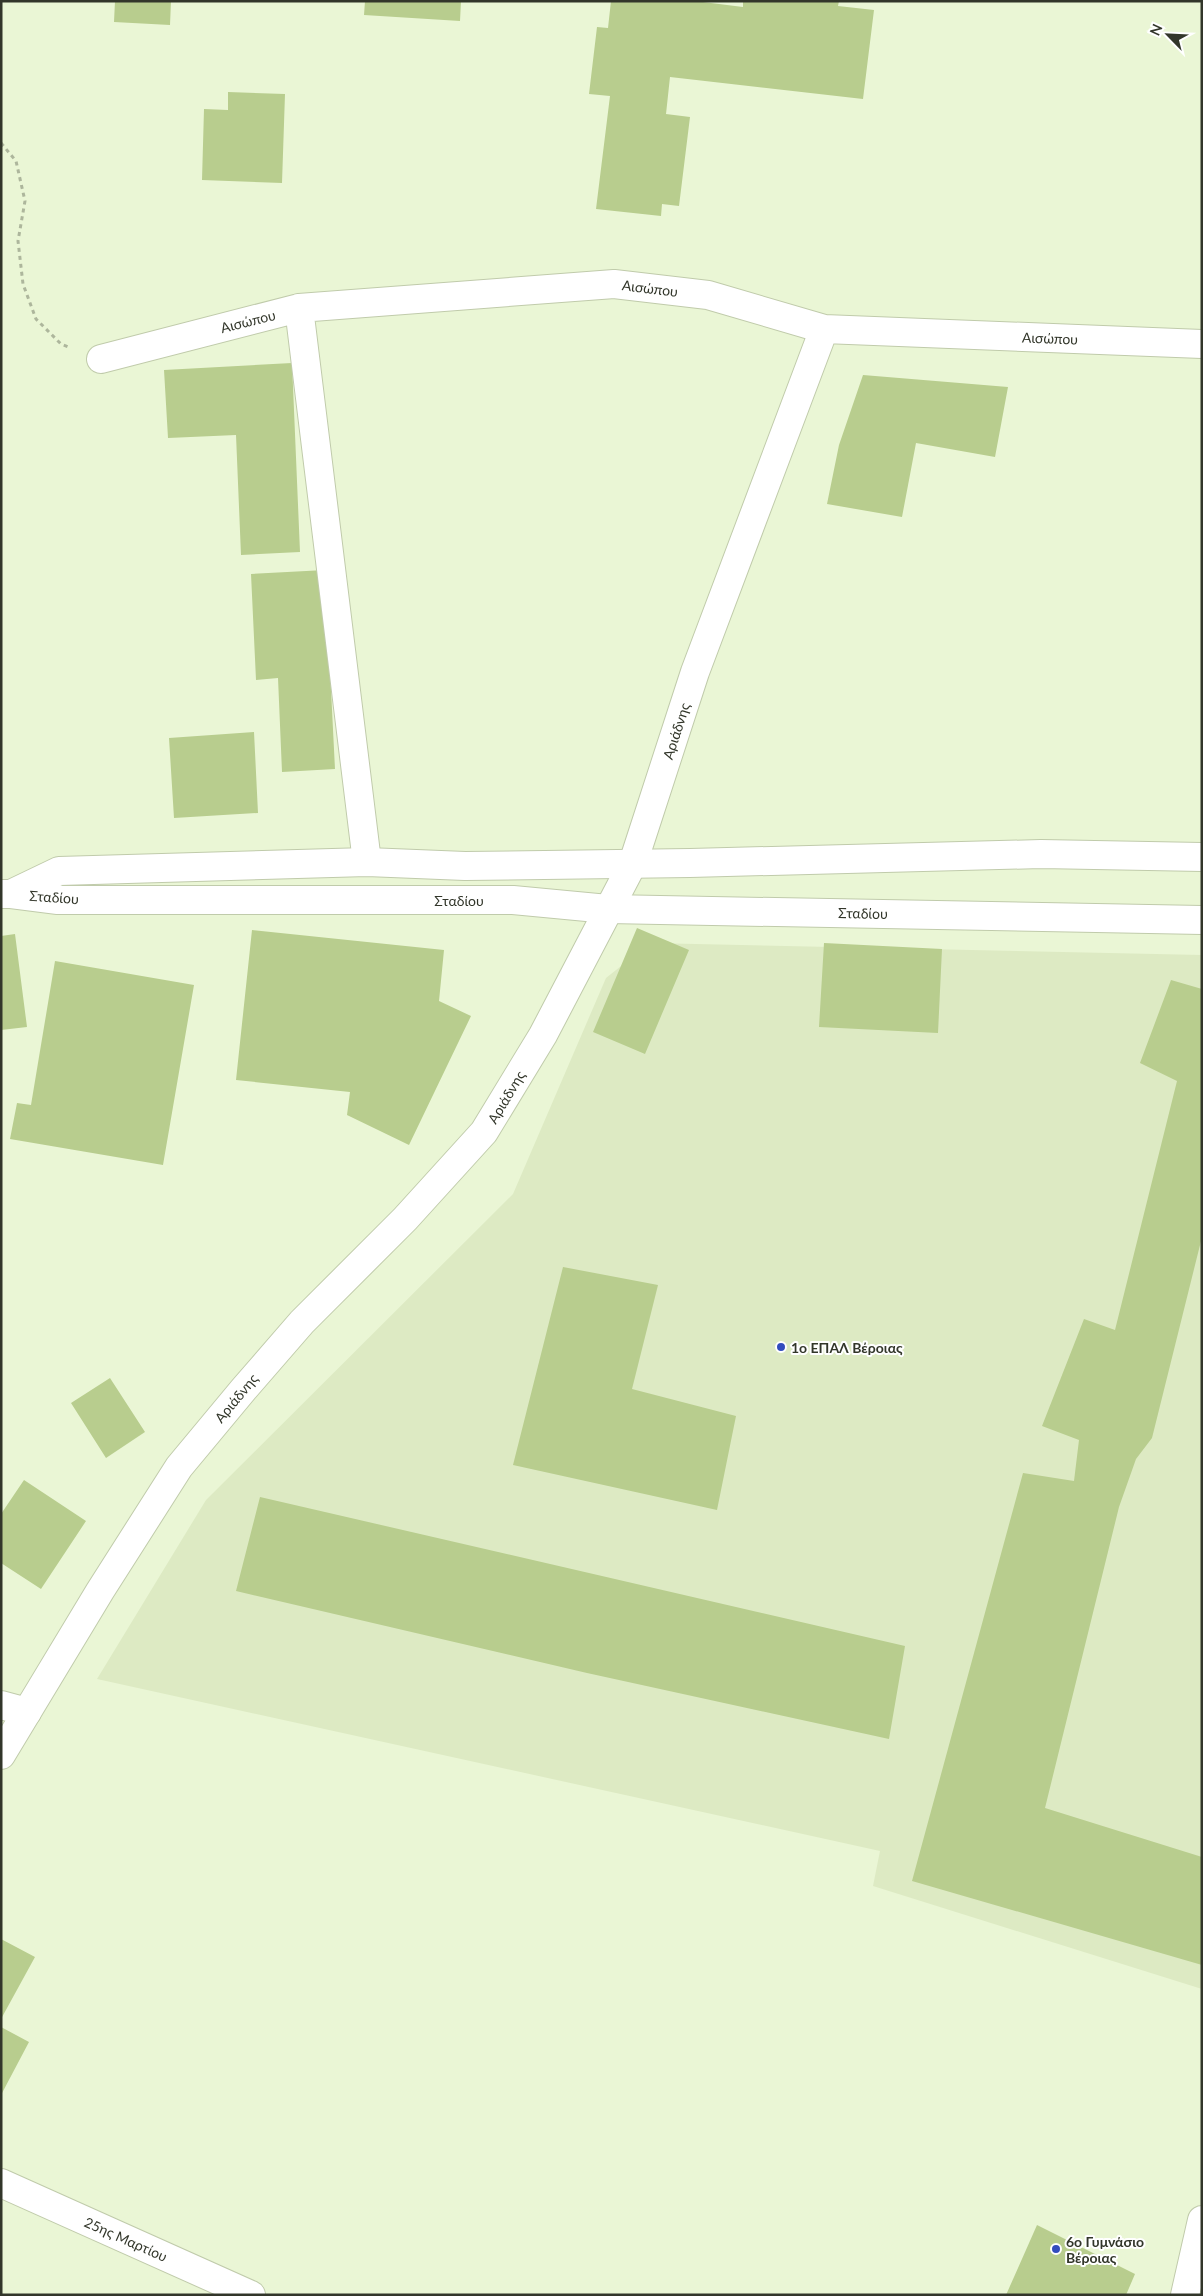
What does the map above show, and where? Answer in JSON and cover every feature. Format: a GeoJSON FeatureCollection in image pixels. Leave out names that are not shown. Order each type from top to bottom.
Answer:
{"type":"FeatureCollection","features":[{"type":"Feature","properties":{"kind":"street","name":"Αισώπου"},"geometry":{"type":"LineString","coordinates":[[101,359],[298,308],[614,284],[708,295],[824,329],[1202,344]]}},
{"type":"Feature","properties":{"kind":"street"},"geometry":{"type":"LineString","coordinates":[[298,308],[367,862]]}},
{"type":"Feature","properties":{"kind":"street","name":"Αριάδνης"},"geometry":{"type":"LineString","coordinates":[[1,1755],[100,1591],[179,1467],[302,1322],[405,1219],[484,1132],[543,1035],[634,863],[695,672],[824,329]]}},
{"type":"Feature","properties":{"kind":"street","name":"Σταδίου"},"geometry":{"type":"LineString","coordinates":[[6,894],[59,871],[367,862],[465,866],[690,863],[1041,854],[1202,857]]}},
{"type":"Feature","properties":{"kind":"street","name":"Σταδίου"},"geometry":{"type":"LineString","coordinates":[[6,894],[58,900],[513,900],[608,909],[1202,920]]}},
{"type":"Feature","properties":{"kind":"street"},"geometry":{"type":"LineString","coordinates":[[1,1704],[27,1712]]}},
{"type":"Feature","properties":{"kind":"street","name":"25ης Μαρτίου"},"geometry":{"type":"LineString","coordinates":[[1,2183],[251,2295]]}},
{"type":"Feature","properties":{"kind":"street"},"geometry":{"type":"LineString","coordinates":[[1185,2295],[1201,2231]]}},
{"type":"Feature","properties":{"kind":"path"},"geometry":{"type":"LineString","coordinates":[[1,143],[16,161],[25,201],[18,241],[24,284],[36,319],[61,344],[101,359]]}},
{"type":"Feature","properties":{"kind":"shaded area","name":"1ο ΕΠΑΛ Βέροιας"},"geometry":{"type":"Polygon","coordinates":[[[650,943],[1202,955],[1202,1989],[873,1886],[880,1851],[97,1679],[206,1500],[513,1194],[606,978],[650,943]]]}},
{"type":"Feature","properties":{"kind":"building"},"geometry":{"type":"Polygon","coordinates":[[[115,1],[171,1],[170,25],[114,22],[115,1]]]}},
{"type":"Feature","properties":{"kind":"building"},"geometry":{"type":"Polygon","coordinates":[[[365,1],[461,1],[460,21],[364,15],[365,1]]]}},
{"type":"Feature","properties":{"kind":"building"},"geometry":{"type":"Polygon","coordinates":[[[611,1],[695,1],[743,7],[743,1],[839,1],[838,6],[874,10],[863,99],[670,77],[666,114],[690,117],[679,206],[662,204],[661,216],[596,209],[610,96],[589,94],[597,27],[608,28],[611,1]]]}},
{"type":"Feature","properties":{"kind":"building"},"geometry":{"type":"Polygon","coordinates":[[[228,92],[285,94],[282,183],[202,180],[204,109],[228,110],[228,92]]]}},
{"type":"Feature","properties":{"kind":"building"},"geometry":{"type":"Polygon","coordinates":[[[292,363],[300,552],[241,555],[236,435],[168,438],[164,370],[292,363]]]}},
{"type":"Feature","properties":{"kind":"building"},"geometry":{"type":"Polygon","coordinates":[[[863,375],[1008,387],[995,457],[916,443],[902,517],[827,504],[839,445],[863,375]]]}},
{"type":"Feature","properties":{"kind":"building"},"geometry":{"type":"Polygon","coordinates":[[[325,570],[335,769],[282,772],[278,678],[256,680],[251,574],[325,570]]]}},
{"type":"Feature","properties":{"kind":"building"},"geometry":{"type":"Polygon","coordinates":[[[254,732],[258,813],[174,818],[169,738],[254,732]]]}},
{"type":"Feature","properties":{"kind":"building"},"geometry":{"type":"Polygon","coordinates":[[[637,928],[689,950],[645,1054],[593,1032],[637,928]]]}},
{"type":"Feature","properties":{"kind":"building"},"geometry":{"type":"Polygon","coordinates":[[[252,930],[444,950],[439,1001],[471,1016],[409,1145],[347,1115],[350,1092],[236,1080],[252,930]]]}},
{"type":"Feature","properties":{"kind":"building"},"geometry":{"type":"Polygon","coordinates":[[[15,934],[27,1027],[1,1030],[1,936],[15,934]]]}},
{"type":"Feature","properties":{"kind":"building"},"geometry":{"type":"Polygon","coordinates":[[[824,943],[942,949],[938,1033],[819,1027],[824,943]]]}},
{"type":"Feature","properties":{"kind":"building"},"geometry":{"type":"Polygon","coordinates":[[[55,961],[194,985],[163,1165],[10,1139],[17,1103],[31,1105],[55,961]]]}},
{"type":"Feature","properties":{"kind":"building"},"geometry":{"type":"Polygon","coordinates":[[[1171,980],[1202,989],[1202,1237],[1152,1438],[1136,1459],[1119,1507],[1045,1808],[1202,1857],[1202,1965],[912,1881],[1023,1473],[1074,1481],[1079,1440],[1042,1426],[1084,1319],[1115,1330],[1177,1081],[1140,1063],[1171,980]]]}},
{"type":"Feature","properties":{"kind":"building"},"geometry":{"type":"Polygon","coordinates":[[[563,1267],[658,1285],[632,1389],[736,1416],[717,1510],[513,1465],[563,1267]]]}},
{"type":"Feature","properties":{"kind":"building"},"geometry":{"type":"Polygon","coordinates":[[[110,1378],[145,1432],[106,1458],[71,1403],[110,1378]]]}},
{"type":"Feature","properties":{"kind":"building"},"geometry":{"type":"Polygon","coordinates":[[[24,1480],[86,1521],[41,1589],[1,1563],[1,1514],[24,1480]]]}},
{"type":"Feature","properties":{"kind":"building"},"geometry":{"type":"Polygon","coordinates":[[[260,1497],[905,1646],[889,1739],[587,1673],[236,1591],[260,1497]]]}},
{"type":"Feature","properties":{"kind":"building"},"geometry":{"type":"Polygon","coordinates":[[[1,1939],[35,1957],[1,2019],[1,1939]]]}},
{"type":"Feature","properties":{"kind":"building"},"geometry":{"type":"Polygon","coordinates":[[[1,2027],[29,2042],[1,2095],[1,2027]]]}},
{"type":"Feature","properties":{"kind":"building","name":"6ο Γυμνάσιο Βέροιας"},"geometry":{"type":"Polygon","coordinates":[[[1037,2225],[1135,2274],[1126,2295],[1006,2295],[1037,2225]]]}},
{"type":"Feature","properties":{"kind":"place","name":"1ο ΕΠΑΛ Βέροιας"},"geometry":{"type":"Point","coordinates":[781,1347]}},
{"type":"Feature","properties":{"kind":"place","name":"6ο Γυμνάσιο Βέροιας"},"geometry":{"type":"Point","coordinates":[1056,2249]}}]}
